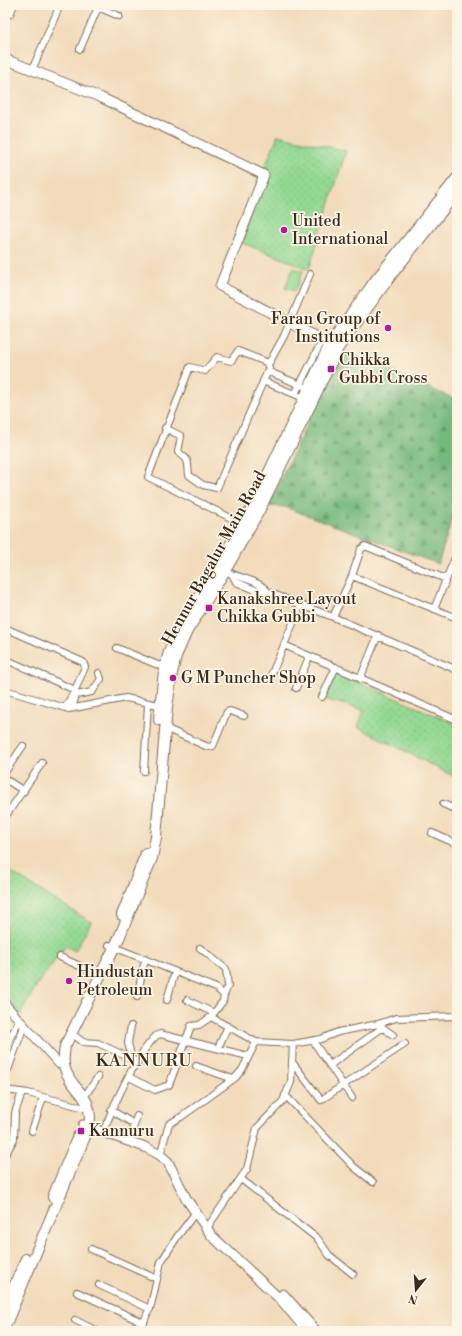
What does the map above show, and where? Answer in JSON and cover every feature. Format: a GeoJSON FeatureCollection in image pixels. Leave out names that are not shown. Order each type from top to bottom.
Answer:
{"type":"FeatureCollection","features":[{"type":"Feature","properties":{"kind":"main road"},"geometry":{"type":"LineString","coordinates":[[5,59],[138,115],[264,175],[220,286],[330,345]]}},
{"type":"Feature","properties":{"kind":"main road"},"geometry":{"type":"LineString","coordinates":[[330,345],[375,281],[457,178]]}},
{"type":"Feature","properties":{"kind":"main road"},"geometry":{"type":"LineString","coordinates":[[330,345],[392,274],[457,192]]}},
{"type":"Feature","properties":{"kind":"main road","name":"Hennur Bagalur Main Road"},"geometry":{"type":"LineString","coordinates":[[62,1065],[65,1046],[95,973],[112,946],[146,854],[163,706],[165,668],[169,652],[180,628],[225,572],[243,524],[304,387],[330,345]]}},
{"type":"Feature","properties":{"kind":"main road","name":"Hennur Bagalur Main Road"},"geometry":{"type":"LineString","coordinates":[[85,1108],[67,1081],[62,1065],[61,1044],[112,946],[145,877],[152,858],[157,824],[165,728],[163,706],[176,656],[187,631],[225,572],[259,511],[330,345]]}},
{"type":"Feature","properties":{"kind":"main road"},"geometry":{"type":"LineString","coordinates":[[5,1326],[86,1126],[90,1108],[62,1065]]}},
{"type":"Feature","properties":{"kind":"main road"},"geometry":{"type":"LineString","coordinates":[[5,1307],[86,1126],[85,1108]]}},
{"type":"Feature","properties":{"kind":"main road"},"geometry":{"type":"LineString","coordinates":[[86,1126],[129,1140],[160,1155],[168,1162],[187,1200],[212,1236],[282,1301],[307,1331]]}},
{"type":"Feature","properties":{"kind":"main road"},"geometry":{"type":"LineString","coordinates":[[196,1212],[285,1295],[316,1331]]}},
{"type":"Feature","properties":{"kind":"street"},"geometry":{"type":"LineString","coordinates":[[10,14],[14,5]]}},
{"type":"Feature","properties":{"kind":"street"},"geometry":{"type":"LineString","coordinates":[[32,70],[60,5]]}},
{"type":"Feature","properties":{"kind":"street"},"geometry":{"type":"LineString","coordinates":[[80,49],[97,6],[119,16]]}},
{"type":"Feature","properties":{"kind":"street"},"geometry":{"type":"LineString","coordinates":[[165,428],[181,436],[178,452],[187,458],[189,475],[203,485],[217,488],[310,274]]}},
{"type":"Feature","properties":{"kind":"street"},"geometry":{"type":"LineString","coordinates":[[243,524],[148,477],[165,428],[190,367],[206,371],[217,357],[231,361],[238,351],[266,362],[268,368],[304,387]]}},
{"type":"Feature","properties":{"kind":"street"},"geometry":{"type":"LineString","coordinates":[[263,382],[300,396]]}},
{"type":"Feature","properties":{"kind":"street"},"geometry":{"type":"LineString","coordinates":[[333,617],[352,576],[362,549],[365,546],[446,579]]}},
{"type":"Feature","properties":{"kind":"street"},"geometry":{"type":"LineString","coordinates":[[434,608],[457,553]]}},
{"type":"Feature","properties":{"kind":"street"},"geometry":{"type":"LineString","coordinates":[[225,572],[265,587],[268,592],[378,635],[457,670]]}},
{"type":"Feature","properties":{"kind":"street"},"geometry":{"type":"LineString","coordinates":[[352,576],[457,618]]}},
{"type":"Feature","properties":{"kind":"street"},"geometry":{"type":"LineString","coordinates":[[270,678],[301,604]]}},
{"type":"Feature","properties":{"kind":"street"},"geometry":{"type":"LineString","coordinates":[[5,628],[83,662],[84,670],[72,708]]}},
{"type":"Feature","properties":{"kind":"street"},"geometry":{"type":"LineString","coordinates":[[360,679],[378,635]]}},
{"type":"Feature","properties":{"kind":"street"},"geometry":{"type":"LineString","coordinates":[[284,645],[457,720]]}},
{"type":"Feature","properties":{"kind":"street"},"geometry":{"type":"LineString","coordinates":[[117,648],[165,668]]}},
{"type":"Feature","properties":{"kind":"street"},"geometry":{"type":"LineString","coordinates":[[296,688],[310,657]]}},
{"type":"Feature","properties":{"kind":"street"},"geometry":{"type":"LineString","coordinates":[[7,660],[76,693],[92,692],[101,679],[98,673]]}},
{"type":"Feature","properties":{"kind":"street"},"geometry":{"type":"LineString","coordinates":[[322,697],[336,667]]}},
{"type":"Feature","properties":{"kind":"street"},"geometry":{"type":"LineString","coordinates":[[5,690],[65,708],[126,698],[148,704],[163,706]]}},
{"type":"Feature","properties":{"kind":"street"},"geometry":{"type":"LineString","coordinates":[[65,708],[76,693]]}},
{"type":"Feature","properties":{"kind":"street"},"geometry":{"type":"LineString","coordinates":[[144,771],[148,704]]}},
{"type":"Feature","properties":{"kind":"street"},"geometry":{"type":"LineString","coordinates":[[165,728],[208,747],[213,746],[227,712],[230,711],[244,716]]}},
{"type":"Feature","properties":{"kind":"street"},"geometry":{"type":"LineString","coordinates":[[5,772],[23,746]]}},
{"type":"Feature","properties":{"kind":"street"},"geometry":{"type":"LineString","coordinates":[[5,818],[42,763]]}},
{"type":"Feature","properties":{"kind":"street"},"geometry":{"type":"LineString","coordinates":[[5,779],[24,791]]}},
{"type":"Feature","properties":{"kind":"street"},"geometry":{"type":"LineString","coordinates":[[443,804],[457,810]]}},
{"type":"Feature","properties":{"kind":"street"},"geometry":{"type":"LineString","coordinates":[[432,833],[457,844]]}},
{"type":"Feature","properties":{"kind":"street"},"geometry":{"type":"LineString","coordinates":[[112,946],[216,988],[224,995]]}},
{"type":"Feature","properties":{"kind":"street"},"geometry":{"type":"LineString","coordinates":[[129,1077],[155,1090],[169,1086],[191,1026],[199,1025],[212,1015],[223,1001],[228,986],[226,969],[200,948]]}},
{"type":"Feature","properties":{"kind":"street"},"geometry":{"type":"LineString","coordinates":[[60,957],[95,973]]}},
{"type":"Feature","properties":{"kind":"street"},"geometry":{"type":"LineString","coordinates":[[137,997],[145,959]]}},
{"type":"Feature","properties":{"kind":"street"},"geometry":{"type":"LineString","coordinates":[[167,1000],[176,972]]}},
{"type":"Feature","properties":{"kind":"street"},"geometry":{"type":"LineString","coordinates":[[187,1000],[256,1042],[292,1044],[321,1039],[338,1032],[380,1026],[393,1035]]}},
{"type":"Feature","properties":{"kind":"street"},"geometry":{"type":"LineString","coordinates":[[5,1004],[62,1065]]}},
{"type":"Feature","properties":{"kind":"street"},"geometry":{"type":"LineString","coordinates":[[330,1065],[380,1026],[396,1018],[457,1016]]}},
{"type":"Feature","properties":{"kind":"street"},"geometry":{"type":"LineString","coordinates":[[5,1047],[22,1023]]}},
{"type":"Feature","properties":{"kind":"street"},"geometry":{"type":"LineString","coordinates":[[8,1070],[22,1023]]}},
{"type":"Feature","properties":{"kind":"street"},"geometry":{"type":"LineString","coordinates":[[131,1026],[128,1043],[135,1060]]}},
{"type":"Feature","properties":{"kind":"street"},"geometry":{"type":"LineString","coordinates":[[218,1048],[228,1026]]}},
{"type":"Feature","properties":{"kind":"street"},"geometry":{"type":"LineString","coordinates":[[71,1033],[84,1042],[98,1043],[135,1060]]}},
{"type":"Feature","properties":{"kind":"street"},"geometry":{"type":"LineString","coordinates":[[103,1132],[111,1110],[129,1077],[135,1060],[156,1036],[160,1034],[248,1056]]}},
{"type":"Feature","properties":{"kind":"street"},"geometry":{"type":"LineString","coordinates":[[313,1041],[352,1098]]}},
{"type":"Feature","properties":{"kind":"street"},"geometry":{"type":"LineString","coordinates":[[160,1155],[169,1124],[233,1079],[242,1070],[256,1042]]}},
{"type":"Feature","properties":{"kind":"street"},"geometry":{"type":"LineString","coordinates":[[209,1225],[247,1169],[257,1128],[283,1101],[291,1082],[292,1044]]}},
{"type":"Feature","properties":{"kind":"street"},"geometry":{"type":"LineString","coordinates":[[292,1062],[321,1100],[405,1044]]}},
{"type":"Feature","properties":{"kind":"street"},"geometry":{"type":"LineString","coordinates":[[196,1066],[233,1079]]}},
{"type":"Feature","properties":{"kind":"street"},"geometry":{"type":"LineString","coordinates":[[84,1097],[98,1076]]}},
{"type":"Feature","properties":{"kind":"street"},"geometry":{"type":"LineString","coordinates":[[5,1090],[22,1092],[85,1108]]}},
{"type":"Feature","properties":{"kind":"street"},"geometry":{"type":"LineString","coordinates":[[5,1155],[14,1139],[15,1113],[22,1092]]}},
{"type":"Feature","properties":{"kind":"street"},"geometry":{"type":"LineString","coordinates":[[285,1095],[354,1167],[373,1182]]}},
{"type":"Feature","properties":{"kind":"street"},"geometry":{"type":"LineString","coordinates":[[32,1131],[43,1098]]}},
{"type":"Feature","properties":{"kind":"street"},"geometry":{"type":"LineString","coordinates":[[111,1110],[134,1124]]}},
{"type":"Feature","properties":{"kind":"street"},"geometry":{"type":"LineString","coordinates":[[129,1140],[137,1116]]}},
{"type":"Feature","properties":{"kind":"street"},"geometry":{"type":"LineString","coordinates":[[241,1179],[318,1239],[329,1255],[353,1274]]}},
{"type":"Feature","properties":{"kind":"street"},"geometry":{"type":"LineString","coordinates":[[140,1331],[150,1309],[161,1262],[177,1237],[196,1212]]}},
{"type":"Feature","properties":{"kind":"street"},"geometry":{"type":"LineString","coordinates":[[91,1249],[158,1279]]}},
{"type":"Feature","properties":{"kind":"street"},"geometry":{"type":"LineString","coordinates":[[99,1285],[150,1309]]}},
{"type":"Feature","properties":{"kind":"street"},"geometry":{"type":"LineString","coordinates":[[77,1292],[144,1322]]}},
{"type":"Feature","properties":{"kind":"street"},"geometry":{"type":"LineString","coordinates":[[75,1320],[97,1331]]}},
{"type":"Feature","properties":{"kind":"green space","name":"United International"},"geometry":{"type":"Polygon","coordinates":[[[278,135],[346,151],[309,269],[242,243],[263,172],[278,135]]]}},
{"type":"Feature","properties":{"kind":"green space"},"geometry":{"type":"Polygon","coordinates":[[[293,268],[303,271],[295,291],[285,288],[293,268]]]}},
{"type":"Feature","properties":{"kind":"green space"},"geometry":{"type":"Polygon","coordinates":[[[342,350],[457,400],[457,503],[438,564],[285,507],[268,506],[342,350]]]}},
{"type":"Feature","properties":{"kind":"green space"},"geometry":{"type":"Polygon","coordinates":[[[336,672],[457,725],[457,778],[358,727],[364,710],[324,699],[336,672]]]}},
{"type":"Feature","properties":{"kind":"green space"},"geometry":{"type":"Polygon","coordinates":[[[7,870],[91,922],[75,951],[66,946],[38,983],[20,1015],[5,997],[5,874],[7,870]]]}},
{"type":"Feature","properties":{"kind":"place","name":"United International"},"geometry":{"type":"Point","coordinates":[284,230]}},
{"type":"Feature","properties":{"kind":"place","name":"Faran Group of Institutions"},"geometry":{"type":"Point","coordinates":[388,328]}},
{"type":"Feature","properties":{"kind":"place","name":"Chikka Gubbi Cross"},"geometry":{"type":"Point","coordinates":[331,369]}},
{"type":"Feature","properties":{"kind":"place","name":"Kanakshree Layout Chikka Gubbi"},"geometry":{"type":"Point","coordinates":[209,608]}},
{"type":"Feature","properties":{"kind":"place","name":"G M Puncher Shop"},"geometry":{"type":"Point","coordinates":[173,678]}},
{"type":"Feature","properties":{"kind":"place","name":"Hindustan Petroleum"},"geometry":{"type":"Point","coordinates":[69,981]}},
{"type":"Feature","properties":{"kind":"place","name":"Kannuru"},"geometry":{"type":"Point","coordinates":[81,1131]}},
{"type":"Feature","properties":{"kind":"district","name":"KANNURU"},"geometry":{"type":"Point","coordinates":[144,1060]}}]}
